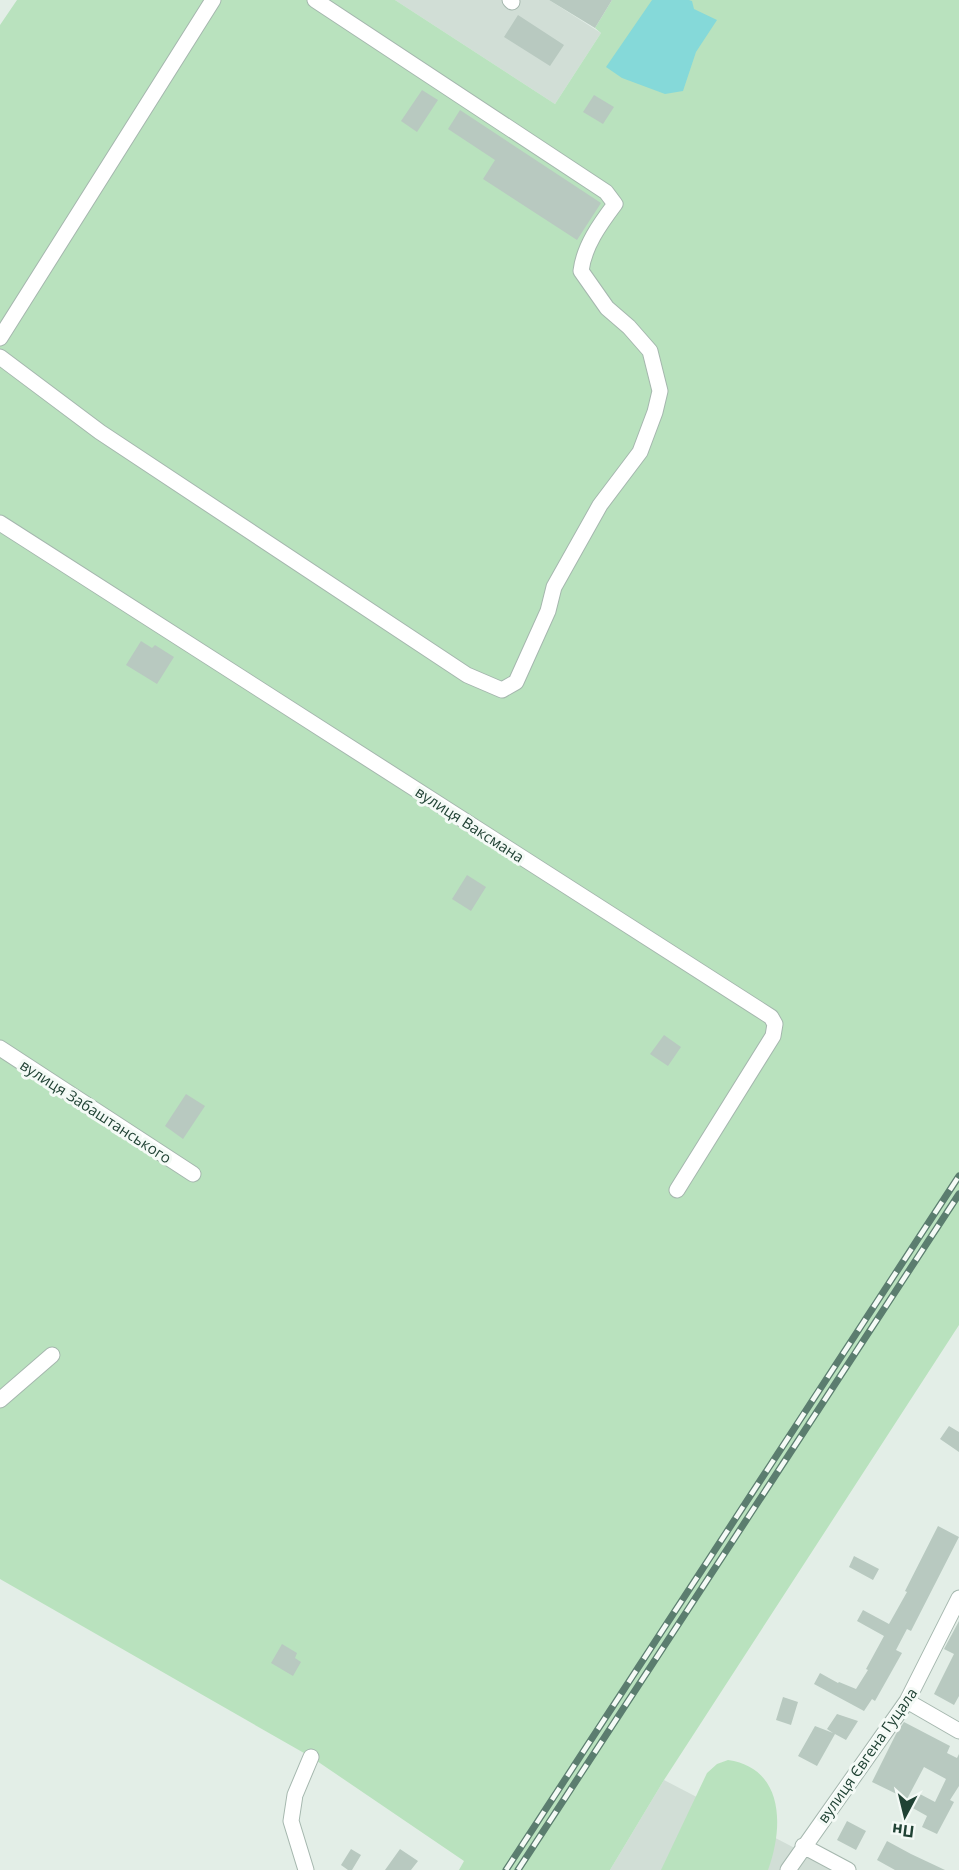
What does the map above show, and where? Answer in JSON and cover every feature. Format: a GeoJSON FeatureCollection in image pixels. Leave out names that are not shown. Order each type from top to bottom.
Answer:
{"type":"FeatureCollection","features":[{"type":"Feature","properties":{"kind":"street"},"geometry":{"type":"LineString","coordinates":[[0,338],[213,0]]}},
{"type":"Feature","properties":{"kind":"street"},"geometry":{"type":"LineString","coordinates":[[0,357],[100,432],[467,675],[502,690],[516,682],[548,610],[554,587],[600,505],[640,452],[660,391],[650,351],[629,327],[607,308],[581,271],[583,255],[615,204],[606,192],[315,0]]}},
{"type":"Feature","properties":{"kind":"street","name":"вулиця Ваксмана"},"geometry":{"type":"LineString","coordinates":[[0,523],[771,1017],[775,1024],[773,1036],[677,1190]]}},
{"type":"Feature","properties":{"kind":"street","name":"вулиця Забаштанського"},"geometry":{"type":"LineString","coordinates":[[0,1048],[193,1173]]}},
{"type":"Feature","properties":{"kind":"street"},"geometry":{"type":"LineString","coordinates":[[0,1400],[52,1355]]}},
{"type":"Feature","properties":{"kind":"street","name":"вулиця Євгена Гуцала"},"geometry":{"type":"LineString","coordinates":[[788,1870],[907,1701],[959,1598]]}},
{"type":"Feature","properties":{"kind":"street"},"geometry":{"type":"LineString","coordinates":[[907,1701],[959,1731]]}},
{"type":"Feature","properties":{"kind":"street"},"geometry":{"type":"LineString","coordinates":[[306,1870],[291,1821],[295,1795],[310,1757]]}},
{"type":"Feature","properties":{"kind":"street"},"geometry":{"type":"LineString","coordinates":[[803,1846],[848,1870]]}},
{"type":"Feature","properties":{"kind":"shaded area"},"geometry":{"type":"Polygon","coordinates":[[[395,0],[549,0],[601,33],[555,104],[395,0]]]}},
{"type":"Feature","properties":{"kind":"shaded area"},"geometry":{"type":"Polygon","coordinates":[[[664,1780],[837,1870],[610,1870],[664,1780]]]}},
{"type":"Feature","properties":{"kind":"green space"},"geometry":{"type":"Polygon","coordinates":[[[17,0],[395,0],[555,104],[601,33],[595,28],[612,0],[959,0],[959,1325],[664,1780],[610,1870],[459,1870],[464,1861],[311,1757],[0,1579],[0,25],[17,0]]]}},
{"type":"Feature","properties":{"kind":"green space"},"geometry":{"type":"Polygon","coordinates":[[[728,1760],[746,1765],[760,1775],[769,1787],[775,1802],[776,1836],[768,1870],[661,1870],[707,1773],[717,1764],[728,1760]]]}},
{"type":"Feature","properties":{"kind":"water"},"geometry":{"type":"Polygon","coordinates":[[[652,0],[689,0],[692,1],[694,9],[717,20],[696,52],[683,91],[665,94],[622,78],[606,67],[652,0]]]}},
{"type":"Feature","properties":{"kind":"building"},"geometry":{"type":"Polygon","coordinates":[[[549,0],[612,0],[595,28],[549,0]]]}},
{"type":"Feature","properties":{"kind":"building"},"geometry":{"type":"Polygon","coordinates":[[[518,15],[564,45],[550,66],[504,37],[518,15]]]}},
{"type":"Feature","properties":{"kind":"building"},"geometry":{"type":"Polygon","coordinates":[[[422,90],[438,100],[417,132],[401,121],[422,90]]]}},
{"type":"Feature","properties":{"kind":"building"},"geometry":{"type":"Polygon","coordinates":[[[594,95],[614,107],[603,124],[583,112],[594,95]]]}},
{"type":"Feature","properties":{"kind":"building"},"geometry":{"type":"Polygon","coordinates":[[[460,110],[601,203],[577,240],[483,179],[495,160],[448,129],[460,110]]]}},
{"type":"Feature","properties":{"kind":"building"},"geometry":{"type":"Polygon","coordinates":[[[141,641],[152,648],[155,645],[174,657],[157,684],[126,665],[141,641]]]}},
{"type":"Feature","properties":{"kind":"building"},"geometry":{"type":"Polygon","coordinates":[[[467,875],[486,887],[471,911],[452,899],[467,875]]]}},
{"type":"Feature","properties":{"kind":"building"},"geometry":{"type":"Polygon","coordinates":[[[664,1035],[681,1047],[668,1066],[650,1054],[664,1035]]]}},
{"type":"Feature","properties":{"kind":"building"},"geometry":{"type":"Polygon","coordinates":[[[186,1094],[205,1106],[183,1139],[165,1126],[186,1094]]]}},
{"type":"Feature","properties":{"kind":"building"},"geometry":{"type":"Polygon","coordinates":[[[949,1426],[959,1432],[959,1452],[940,1439],[949,1426]]]}},
{"type":"Feature","properties":{"kind":"building"},"geometry":{"type":"Polygon","coordinates":[[[938,1526],[959,1537],[911,1631],[907,1629],[896,1650],[902,1653],[875,1701],[872,1699],[864,1711],[814,1684],[820,1673],[838,1683],[856,1689],[884,1636],[857,1621],[863,1610],[889,1624],[938,1526]]]}},
{"type":"Feature","properties":{"kind":"building"},"geometry":{"type":"Polygon","coordinates":[[[854,1556],[879,1569],[873,1580],[849,1567],[854,1556]]]}},
{"type":"Feature","properties":{"kind":"building"},"geometry":{"type":"Polygon","coordinates":[[[959,1621],[959,1696],[954,1705],[934,1694],[954,1654],[944,1649],[959,1621]]]}},
{"type":"Feature","properties":{"kind":"building"},"geometry":{"type":"Polygon","coordinates":[[[282,1644],[297,1653],[295,1658],[301,1662],[293,1676],[271,1663],[282,1644]]]}},
{"type":"Feature","properties":{"kind":"building"},"geometry":{"type":"Polygon","coordinates":[[[783,1697],[798,1702],[791,1725],[776,1720],[783,1697]]]}},
{"type":"Feature","properties":{"kind":"building"},"geometry":{"type":"Polygon","coordinates":[[[837,1714],[858,1721],[846,1740],[835,1734],[817,1766],[798,1756],[815,1726],[833,1733],[827,1729],[837,1714]]]}},
{"type":"Feature","properties":{"kind":"building"},"geometry":{"type":"Polygon","coordinates":[[[904,1722],[950,1746],[947,1753],[957,1758],[959,1754],[959,1786],[950,1800],[954,1802],[937,1834],[922,1827],[927,1816],[911,1807],[918,1793],[935,1802],[946,1779],[924,1767],[907,1799],[872,1782],[904,1722]]]}},
{"type":"Feature","properties":{"kind":"building"},"geometry":{"type":"Polygon","coordinates":[[[847,1821],[866,1831],[856,1850],[837,1840],[847,1821]]]}},
{"type":"Feature","properties":{"kind":"building"},"geometry":{"type":"Polygon","coordinates":[[[887,1841],[945,1870],[895,1870],[877,1860],[887,1841]]]}},
{"type":"Feature","properties":{"kind":"building"},"geometry":{"type":"Polygon","coordinates":[[[351,1849],[361,1855],[352,1870],[348,1870],[341,1865],[351,1849]]]}},
{"type":"Feature","properties":{"kind":"building"},"geometry":{"type":"Polygon","coordinates":[[[400,1849],[418,1861],[411,1870],[385,1870],[400,1849]]]}},
{"type":"Feature","properties":{"kind":"railway"},"geometry":{"type":"LineString","coordinates":[[506,1870],[959,1176]]}},
{"type":"Feature","properties":{"kind":"railway"},"geometry":{"type":"LineString","coordinates":[[518,1870],[959,1194]]}}]}
